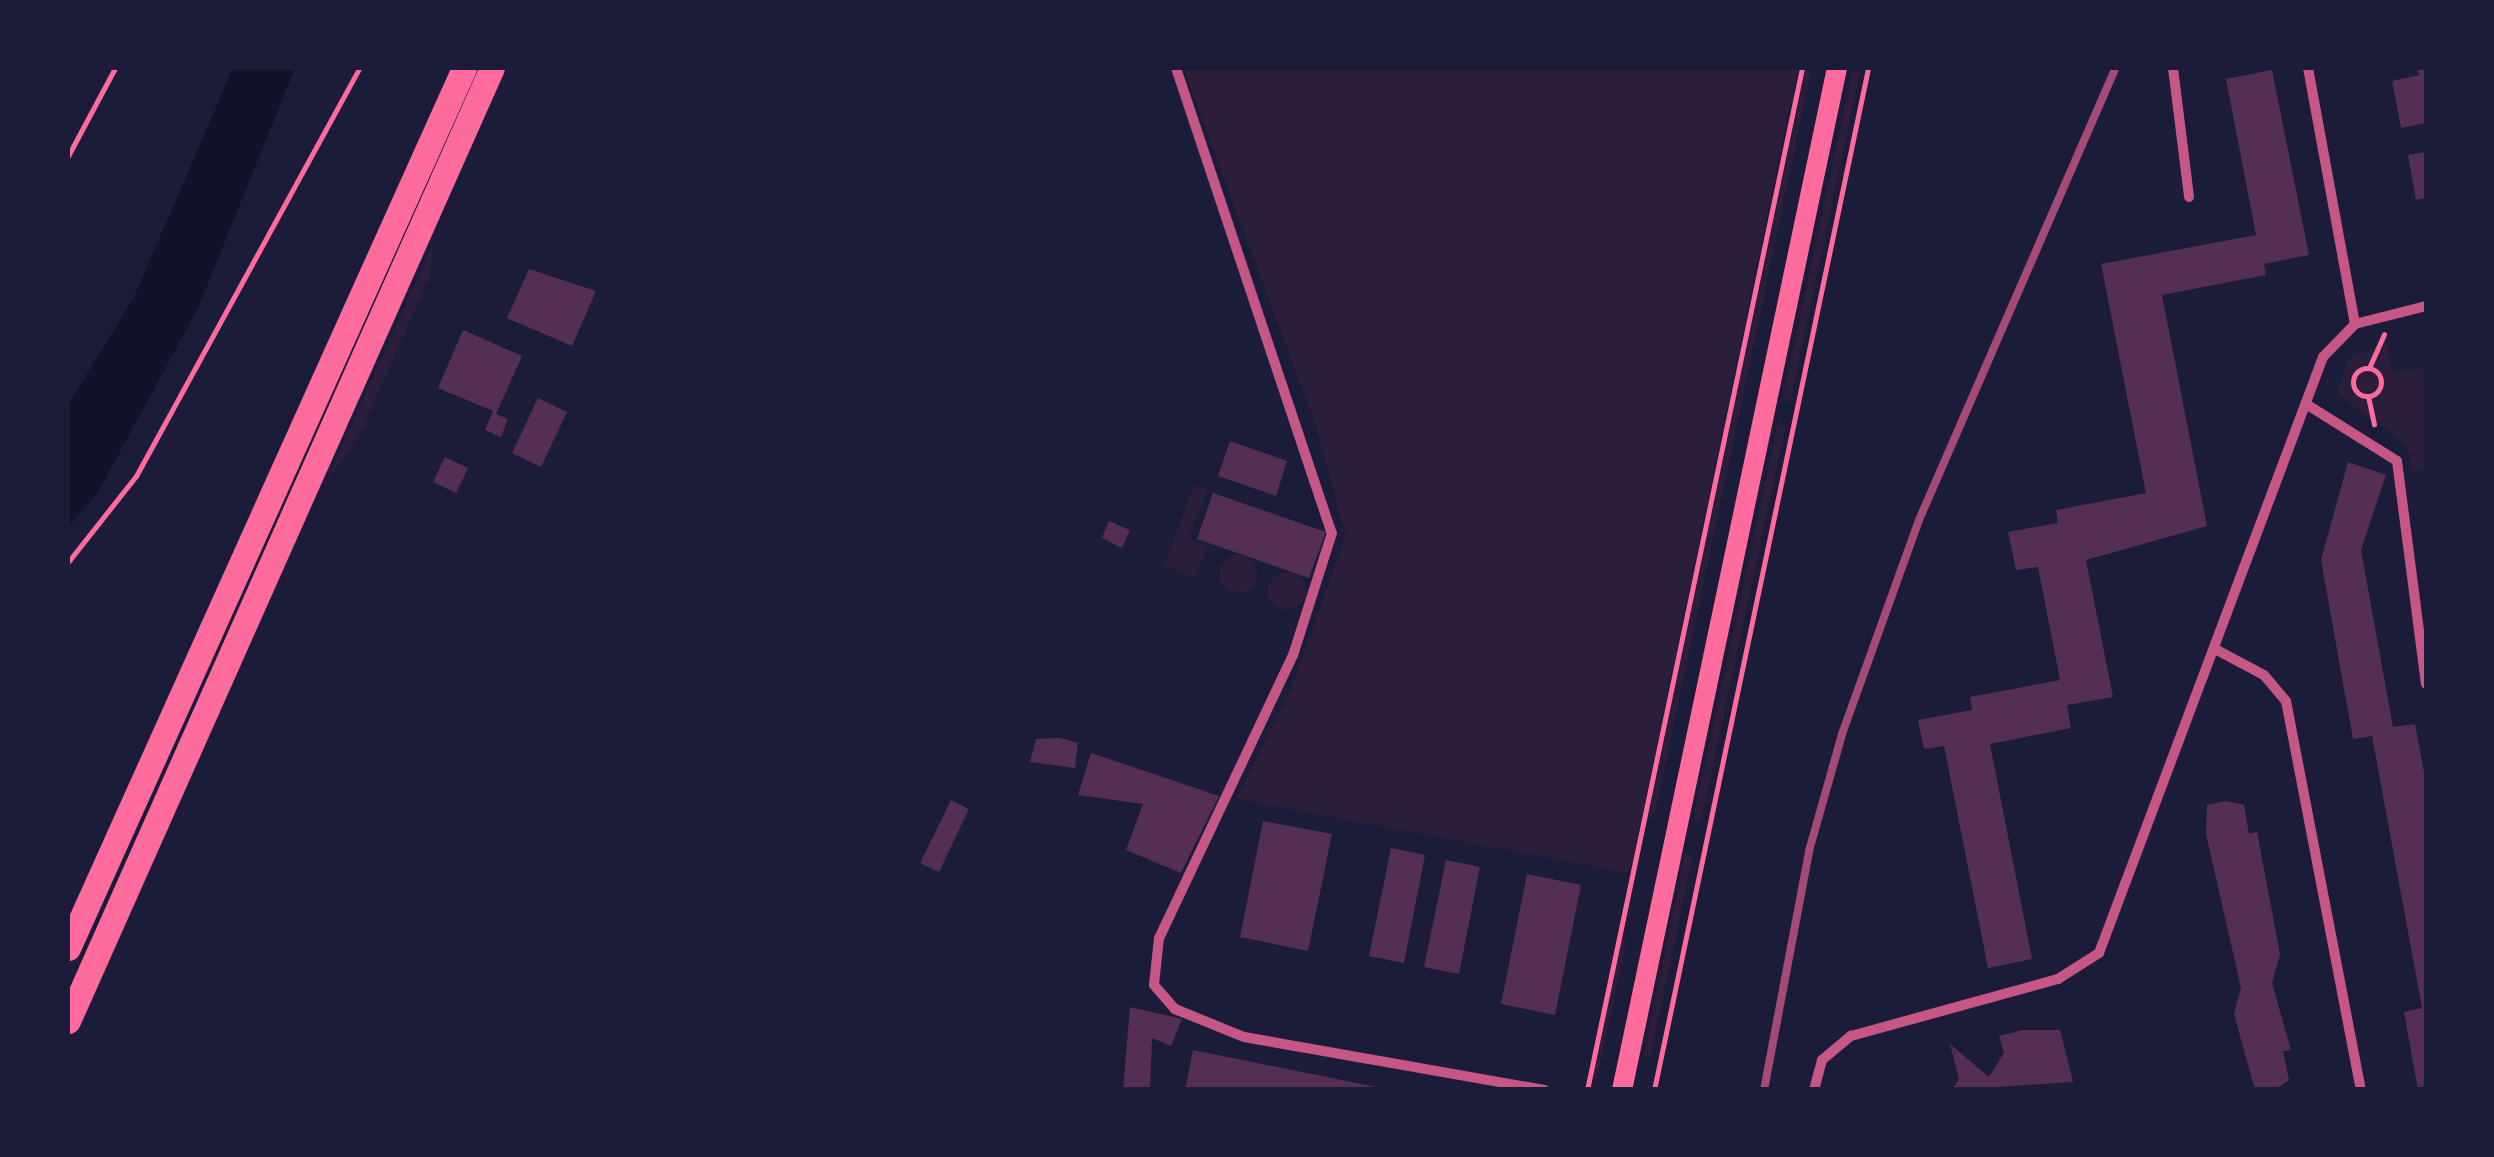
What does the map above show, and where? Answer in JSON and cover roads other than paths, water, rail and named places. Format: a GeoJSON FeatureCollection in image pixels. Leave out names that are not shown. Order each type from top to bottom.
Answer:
{"type":"FeatureCollection","features":[{"type":"Feature","properties":{"kind":"highway"},"geometry":{"type":"LineString","coordinates":[[68,948],[464,68]]}},
{"type":"Feature","properties":{"kind":"highway"},"geometry":{"type":"LineString","coordinates":[[68,1021],[492,68]]}},
{"type":"Feature","properties":{"kind":"main road"},"geometry":{"type":"LineString","coordinates":[[1622,1090],[1837,68]]}},
{"type":"Feature","properties":{"kind":"street"},"geometry":{"type":"LineString","coordinates":[[1176,68],[1332,524],[1293,655],[1159,938],[1154,985],[1175,1009],[1244,1037],[1544,1090]]}},
{"type":"Feature","properties":{"kind":"street"},"geometry":{"type":"LineString","coordinates":[[2173,68],[2189,197]]}},
{"type":"Feature","properties":{"kind":"street"},"geometry":{"type":"LineString","coordinates":[[2308,68],[2355,324]]}},
{"type":"Feature","properties":{"kind":"street"},"geometry":{"type":"LineString","coordinates":[[1814,1090],[1822,1060],[1851,1036],[2058,979],[2099,953],[2328,346],[2355,324],[2426,306]]}},
{"type":"Feature","properties":{"kind":"street"},"geometry":{"type":"LineString","coordinates":[[2306,404],[2380,447],[2400,469],[2426,684]]}},
{"type":"Feature","properties":{"kind":"street"},"geometry":{"type":"LineString","coordinates":[[2215,650],[2264,674],[2286,701],[2361,1090]]}},
{"type":"Feature","properties":{"kind":"railway"},"geometry":{"type":"LineString","coordinates":[[1764,1090],[1809,851],[1842,734],[1919,520],[2116,68]]}}]}
